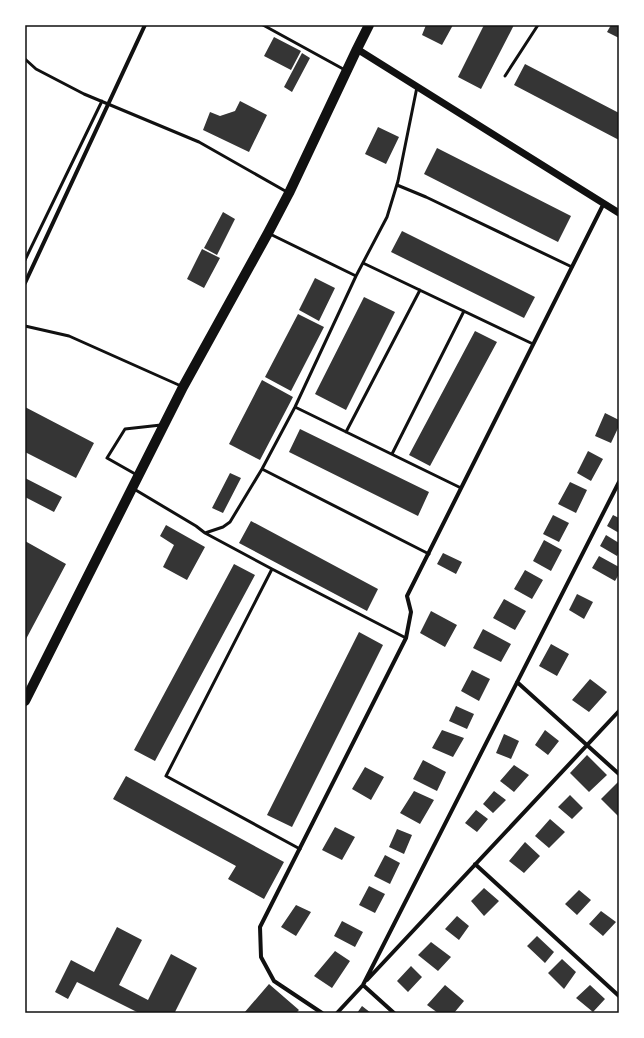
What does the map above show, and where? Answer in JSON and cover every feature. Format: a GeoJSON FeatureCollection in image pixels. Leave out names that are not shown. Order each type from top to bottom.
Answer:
{"type":"FeatureCollection","features":[{"type":"Feature","properties":{"kind":"main road"},"geometry":{"type":"LineString","coordinates":[[25,701],[183,386],[268,234],[289,193],[356,49],[369,25]]}},
{"type":"Feature","properties":{"kind":"street"},"geometry":{"type":"LineString","coordinates":[[25,283],[145,25]]}},
{"type":"Feature","properties":{"kind":"street"},"geometry":{"type":"LineString","coordinates":[[356,49],[619,213]]}},
{"type":"Feature","properties":{"kind":"street"},"geometry":{"type":"LineString","coordinates":[[322,1013],[274,981],[261,957],[260,928],[406,638],[411,612],[407,596],[604,203]]}},
{"type":"Feature","properties":{"kind":"street"},"geometry":{"type":"LineString","coordinates":[[362,985],[619,482]]}},
{"type":"Feature","properties":{"kind":"street"},"geometry":{"type":"LineString","coordinates":[[517,682],[619,774]]}},
{"type":"Feature","properties":{"kind":"street"},"geometry":{"type":"LineString","coordinates":[[337,1013],[619,711]]}},
{"type":"Feature","properties":{"kind":"street"},"geometry":{"type":"LineString","coordinates":[[475,864],[619,996]]}},
{"type":"Feature","properties":{"kind":"street"},"geometry":{"type":"LineString","coordinates":[[362,985],[394,1013]]}},
{"type":"Feature","properties":{"kind":"lane"},"geometry":{"type":"LineString","coordinates":[[264,25],[346,70]]}},
{"type":"Feature","properties":{"kind":"lane"},"geometry":{"type":"LineString","coordinates":[[505,76],[538,25]]}},
{"type":"Feature","properties":{"kind":"lane"},"geometry":{"type":"LineString","coordinates":[[25,59],[36,69],[84,94],[199,142],[289,193]]}},
{"type":"Feature","properties":{"kind":"lane"},"geometry":{"type":"LineString","coordinates":[[205,533],[223,527],[230,522],[262,469],[295,407],[356,276],[387,217],[396,185],[417,88]]}},
{"type":"Feature","properties":{"kind":"lane"},"geometry":{"type":"LineString","coordinates":[[25,260],[102,101]]}},
{"type":"Feature","properties":{"kind":"lane"},"geometry":{"type":"LineString","coordinates":[[396,185],[426,197],[572,267]]}},
{"type":"Feature","properties":{"kind":"lane"},"geometry":{"type":"LineString","coordinates":[[268,234],[356,276]]}},
{"type":"Feature","properties":{"kind":"lane"},"geometry":{"type":"LineString","coordinates":[[363,263],[533,344]]}},
{"type":"Feature","properties":{"kind":"lane"},"geometry":{"type":"LineString","coordinates":[[346,432],[420,290]]}},
{"type":"Feature","properties":{"kind":"lane"},"geometry":{"type":"LineString","coordinates":[[392,454],[464,311]]}},
{"type":"Feature","properties":{"kind":"lane"},"geometry":{"type":"LineString","coordinates":[[25,326],[69,336],[183,386]]}},
{"type":"Feature","properties":{"kind":"lane"},"geometry":{"type":"LineString","coordinates":[[295,407],[461,488]]}},
{"type":"Feature","properties":{"kind":"lane"},"geometry":{"type":"LineString","coordinates":[[138,476],[107,458],[125,429],[164,425]]}},
{"type":"Feature","properties":{"kind":"lane"},"geometry":{"type":"LineString","coordinates":[[262,469],[429,554]]}},
{"type":"Feature","properties":{"kind":"lane"},"geometry":{"type":"LineString","coordinates":[[132,487],[205,533],[406,638]]}},
{"type":"Feature","properties":{"kind":"lane"},"geometry":{"type":"LineString","coordinates":[[272,569],[166,776],[300,849]]}},
{"type":"Feature","properties":{"kind":"building"},"geometry":{"type":"Polygon","coordinates":[[[426,25],[453,25],[442,45],[422,35],[426,25]]]}},
{"type":"Feature","properties":{"kind":"building"},"geometry":{"type":"Polygon","coordinates":[[[484,25],[514,25],[481,89],[458,77],[484,25]]]}},
{"type":"Feature","properties":{"kind":"building"},"geometry":{"type":"Polygon","coordinates":[[[611,25],[619,25],[619,38],[607,32],[611,25]]]}},
{"type":"Feature","properties":{"kind":"building"},"geometry":{"type":"Polygon","coordinates":[[[274,37],[301,51],[291,70],[264,56],[274,37]]]}},
{"type":"Feature","properties":{"kind":"building"},"geometry":{"type":"Polygon","coordinates":[[[302,53],[310,58],[292,92],[284,87],[302,53]]]}},
{"type":"Feature","properties":{"kind":"building"},"geometry":{"type":"Polygon","coordinates":[[[525,64],[619,113],[619,140],[514,85],[525,64]]]}},
{"type":"Feature","properties":{"kind":"building"},"geometry":{"type":"Polygon","coordinates":[[[240,101],[267,115],[249,152],[203,130],[210,112],[220,116],[235,111],[240,101]]]}},
{"type":"Feature","properties":{"kind":"building"},"geometry":{"type":"Polygon","coordinates":[[[378,127],[399,137],[386,164],[365,154],[378,127]]]}},
{"type":"Feature","properties":{"kind":"building"},"geometry":{"type":"Polygon","coordinates":[[[437,148],[571,216],[558,242],[424,174],[437,148]]]}},
{"type":"Feature","properties":{"kind":"building"},"geometry":{"type":"Polygon","coordinates":[[[223,212],[235,219],[217,255],[204,248],[223,212]]]}},
{"type":"Feature","properties":{"kind":"building"},"geometry":{"type":"Polygon","coordinates":[[[402,231],[535,297],[524,318],[391,252],[402,231]]]}},
{"type":"Feature","properties":{"kind":"building"},"geometry":{"type":"Polygon","coordinates":[[[202,249],[220,258],[204,288],[187,279],[202,249]]]}},
{"type":"Feature","properties":{"kind":"building"},"geometry":{"type":"Polygon","coordinates":[[[315,278],[335,288],[319,321],[299,310],[315,278]]]}},
{"type":"Feature","properties":{"kind":"building"},"geometry":{"type":"Polygon","coordinates":[[[364,297],[395,312],[346,410],[315,394],[364,297]]]}},
{"type":"Feature","properties":{"kind":"building"},"geometry":{"type":"Polygon","coordinates":[[[298,314],[324,327],[291,391],[265,377],[298,314]]]}},
{"type":"Feature","properties":{"kind":"building"},"geometry":{"type":"Polygon","coordinates":[[[475,331],[497,342],[430,466],[409,455],[475,331]]]}},
{"type":"Feature","properties":{"kind":"building"},"geometry":{"type":"Polygon","coordinates":[[[262,380],[293,397],[260,460],[229,444],[262,380]]]}},
{"type":"Feature","properties":{"kind":"building"},"geometry":{"type":"Polygon","coordinates":[[[25,407],[94,443],[76,478],[25,452],[25,407]]]}},
{"type":"Feature","properties":{"kind":"building"},"geometry":{"type":"Polygon","coordinates":[[[605,413],[619,420],[619,426],[611,443],[595,436],[605,413]]]}},
{"type":"Feature","properties":{"kind":"building"},"geometry":{"type":"Polygon","coordinates":[[[300,429],[429,492],[418,516],[289,452],[300,429]]]}},
{"type":"Feature","properties":{"kind":"building"},"geometry":{"type":"Polygon","coordinates":[[[588,451],[603,459],[591,481],[577,473],[588,451]]]}},
{"type":"Feature","properties":{"kind":"building"},"geometry":{"type":"Polygon","coordinates":[[[230,473],[241,478],[223,513],[212,508],[230,473]]]}},
{"type":"Feature","properties":{"kind":"building"},"geometry":{"type":"Polygon","coordinates":[[[25,478],[62,497],[54,512],[25,497],[25,478]]]}},
{"type":"Feature","properties":{"kind":"building"},"geometry":{"type":"Polygon","coordinates":[[[570,482],[587,490],[576,513],[558,504],[570,482]]]}},
{"type":"Feature","properties":{"kind":"building"},"geometry":{"type":"Polygon","coordinates":[[[553,515],[569,523],[559,542],[543,534],[553,515]]]}},
{"type":"Feature","properties":{"kind":"building"},"geometry":{"type":"Polygon","coordinates":[[[613,515],[619,518],[619,533],[607,526],[613,515]]]}},
{"type":"Feature","properties":{"kind":"building"},"geometry":{"type":"Polygon","coordinates":[[[251,521],[378,589],[367,611],[239,543],[251,521]]]}},
{"type":"Feature","properties":{"kind":"building"},"geometry":{"type":"Polygon","coordinates":[[[166,525],[205,547],[187,580],[163,567],[174,545],[160,536],[166,525]]]}},
{"type":"Feature","properties":{"kind":"building"},"geometry":{"type":"Polygon","coordinates":[[[606,535],[619,543],[619,552],[617,556],[600,546],[606,535]]]}},
{"type":"Feature","properties":{"kind":"building"},"geometry":{"type":"Polygon","coordinates":[[[544,540],[562,550],[551,571],[533,561],[544,540]]]}},
{"type":"Feature","properties":{"kind":"building"},"geometry":{"type":"Polygon","coordinates":[[[25,541],[66,564],[25,641],[25,541]]]}},
{"type":"Feature","properties":{"kind":"building"},"geometry":{"type":"Polygon","coordinates":[[[443,553],[462,562],[456,574],[437,564],[443,553]]]}},
{"type":"Feature","properties":{"kind":"building"},"geometry":{"type":"Polygon","coordinates":[[[599,556],[619,567],[619,574],[615,581],[592,568],[599,556]]]}},
{"type":"Feature","properties":{"kind":"building"},"geometry":{"type":"Polygon","coordinates":[[[234,564],[255,575],[155,761],[134,750],[234,564]]]}},
{"type":"Feature","properties":{"kind":"building"},"geometry":{"type":"Polygon","coordinates":[[[525,570],[543,580],[532,599],[514,589],[525,570]]]}},
{"type":"Feature","properties":{"kind":"building"},"geometry":{"type":"Polygon","coordinates":[[[577,594],[593,602],[584,619],[569,610],[577,594]]]}},
{"type":"Feature","properties":{"kind":"building"},"geometry":{"type":"Polygon","coordinates":[[[504,599],[526,611],[515,630],[493,618],[504,599]]]}},
{"type":"Feature","properties":{"kind":"building"},"geometry":{"type":"Polygon","coordinates":[[[431,611],[457,625],[445,647],[420,633],[431,611]]]}},
{"type":"Feature","properties":{"kind":"building"},"geometry":{"type":"Polygon","coordinates":[[[483,629],[511,644],[501,662],[473,648],[483,629]]]}},
{"type":"Feature","properties":{"kind":"building"},"geometry":{"type":"Polygon","coordinates":[[[359,632],[383,645],[292,827],[267,815],[359,632]]]}},
{"type":"Feature","properties":{"kind":"building"},"geometry":{"type":"Polygon","coordinates":[[[551,644],[569,654],[557,676],[539,666],[551,644]]]}},
{"type":"Feature","properties":{"kind":"building"},"geometry":{"type":"Polygon","coordinates":[[[472,670],[490,679],[479,701],[461,691],[472,670]]]}},
{"type":"Feature","properties":{"kind":"building"},"geometry":{"type":"Polygon","coordinates":[[[590,679],[607,692],[589,712],[572,700],[590,679]]]}},
{"type":"Feature","properties":{"kind":"building"},"geometry":{"type":"Polygon","coordinates":[[[456,706],[474,714],[467,729],[449,721],[456,706]]]}},
{"type":"Feature","properties":{"kind":"building"},"geometry":{"type":"Polygon","coordinates":[[[442,730],[464,738],[453,757],[432,748],[442,730]]]}},
{"type":"Feature","properties":{"kind":"building"},"geometry":{"type":"Polygon","coordinates":[[[545,730],[559,741],[548,755],[535,745],[545,730]]]}},
{"type":"Feature","properties":{"kind":"building"},"geometry":{"type":"Polygon","coordinates":[[[504,734],[519,741],[511,759],[496,753],[504,734]]]}},
{"type":"Feature","properties":{"kind":"building"},"geometry":{"type":"Polygon","coordinates":[[[587,755],[607,775],[589,792],[570,773],[587,755]]]}},
{"type":"Feature","properties":{"kind":"building"},"geometry":{"type":"Polygon","coordinates":[[[423,760],[446,772],[437,791],[413,779],[423,760]]]}},
{"type":"Feature","properties":{"kind":"building"},"geometry":{"type":"Polygon","coordinates":[[[514,765],[529,775],[514,792],[500,781],[514,765]]]}},
{"type":"Feature","properties":{"kind":"building"},"geometry":{"type":"Polygon","coordinates":[[[365,767],[384,777],[371,800],[352,789],[365,767]]]}},
{"type":"Feature","properties":{"kind":"building"},"geometry":{"type":"Polygon","coordinates":[[[126,776],[284,862],[264,899],[228,879],[236,866],[113,799],[126,776]]]}},
{"type":"Feature","properties":{"kind":"building"},"geometry":{"type":"Polygon","coordinates":[[[619,781],[619,817],[601,799],[619,781]]]}},
{"type":"Feature","properties":{"kind":"building"},"geometry":{"type":"Polygon","coordinates":[[[414,791],[434,800],[420,824],[400,813],[414,791]]]}},
{"type":"Feature","properties":{"kind":"building"},"geometry":{"type":"Polygon","coordinates":[[[494,791],[506,800],[493,813],[483,804],[494,791]]]}},
{"type":"Feature","properties":{"kind":"building"},"geometry":{"type":"Polygon","coordinates":[[[570,795],[583,808],[572,819],[558,807],[570,795]]]}},
{"type":"Feature","properties":{"kind":"building"},"geometry":{"type":"Polygon","coordinates":[[[476,810],[488,819],[477,832],[465,823],[476,810]]]}},
{"type":"Feature","properties":{"kind":"building"},"geometry":{"type":"Polygon","coordinates":[[[550,819],[565,832],[549,848],[535,836],[550,819]]]}},
{"type":"Feature","properties":{"kind":"building"},"geometry":{"type":"Polygon","coordinates":[[[335,827],[355,837],[342,860],[322,850],[335,827]]]}},
{"type":"Feature","properties":{"kind":"building"},"geometry":{"type":"Polygon","coordinates":[[[397,829],[412,835],[404,854],[389,847],[397,829]]]}},
{"type":"Feature","properties":{"kind":"building"},"geometry":{"type":"Polygon","coordinates":[[[525,842],[540,856],[524,873],[509,861],[525,842]]]}},
{"type":"Feature","properties":{"kind":"building"},"geometry":{"type":"Polygon","coordinates":[[[385,855],[400,863],[390,884],[374,876],[385,855]]]}},
{"type":"Feature","properties":{"kind":"building"},"geometry":{"type":"Polygon","coordinates":[[[369,886],[385,894],[375,913],[359,905],[369,886]]]}},
{"type":"Feature","properties":{"kind":"building"},"geometry":{"type":"Polygon","coordinates":[[[484,888],[499,901],[484,916],[471,901],[484,888]]]}},
{"type":"Feature","properties":{"kind":"building"},"geometry":{"type":"Polygon","coordinates":[[[579,890],[591,900],[577,915],[565,904],[579,890]]]}},
{"type":"Feature","properties":{"kind":"building"},"geometry":{"type":"Polygon","coordinates":[[[296,905],[311,912],[296,936],[281,927],[296,905]]]}},
{"type":"Feature","properties":{"kind":"building"},"geometry":{"type":"Polygon","coordinates":[[[601,911],[616,922],[603,936],[589,924],[601,911]]]}},
{"type":"Feature","properties":{"kind":"building"},"geometry":{"type":"Polygon","coordinates":[[[457,916],[469,926],[459,940],[445,929],[457,916]]]}},
{"type":"Feature","properties":{"kind":"building"},"geometry":{"type":"Polygon","coordinates":[[[342,921],[363,932],[355,947],[334,936],[342,921]]]}},
{"type":"Feature","properties":{"kind":"building"},"geometry":{"type":"Polygon","coordinates":[[[117,927],[142,940],[119,985],[148,1000],[171,954],[197,968],[175,1012],[178,1013],[139,1013],[77,982],[68,999],[55,992],[71,960],[94,972],[117,927]]]}},
{"type":"Feature","properties":{"kind":"building"},"geometry":{"type":"Polygon","coordinates":[[[537,936],[554,952],[545,963],[527,946],[537,936]]]}},
{"type":"Feature","properties":{"kind":"building"},"geometry":{"type":"Polygon","coordinates":[[[431,942],[451,957],[438,971],[418,955],[431,942]]]}},
{"type":"Feature","properties":{"kind":"building"},"geometry":{"type":"Polygon","coordinates":[[[335,951],[350,961],[332,988],[314,976],[335,951]]]}},
{"type":"Feature","properties":{"kind":"building"},"geometry":{"type":"Polygon","coordinates":[[[562,959],[576,972],[564,989],[548,973],[562,959]]]}},
{"type":"Feature","properties":{"kind":"building"},"geometry":{"type":"Polygon","coordinates":[[[411,966],[422,977],[408,992],[397,981],[411,966]]]}},
{"type":"Feature","properties":{"kind":"building"},"geometry":{"type":"Polygon","coordinates":[[[269,984],[299,1010],[296,1013],[244,1013],[269,984]]]}},
{"type":"Feature","properties":{"kind":"building"},"geometry":{"type":"Polygon","coordinates":[[[445,985],[464,1001],[454,1013],[438,1013],[427,1005],[445,985]]]}},
{"type":"Feature","properties":{"kind":"building"},"geometry":{"type":"Polygon","coordinates":[[[590,985],[605,999],[593,1012],[576,998],[590,985]]]}},
{"type":"Feature","properties":{"kind":"building"},"geometry":{"type":"Polygon","coordinates":[[[362,1006],[371,1013],[357,1013],[362,1006]]]}}]}
